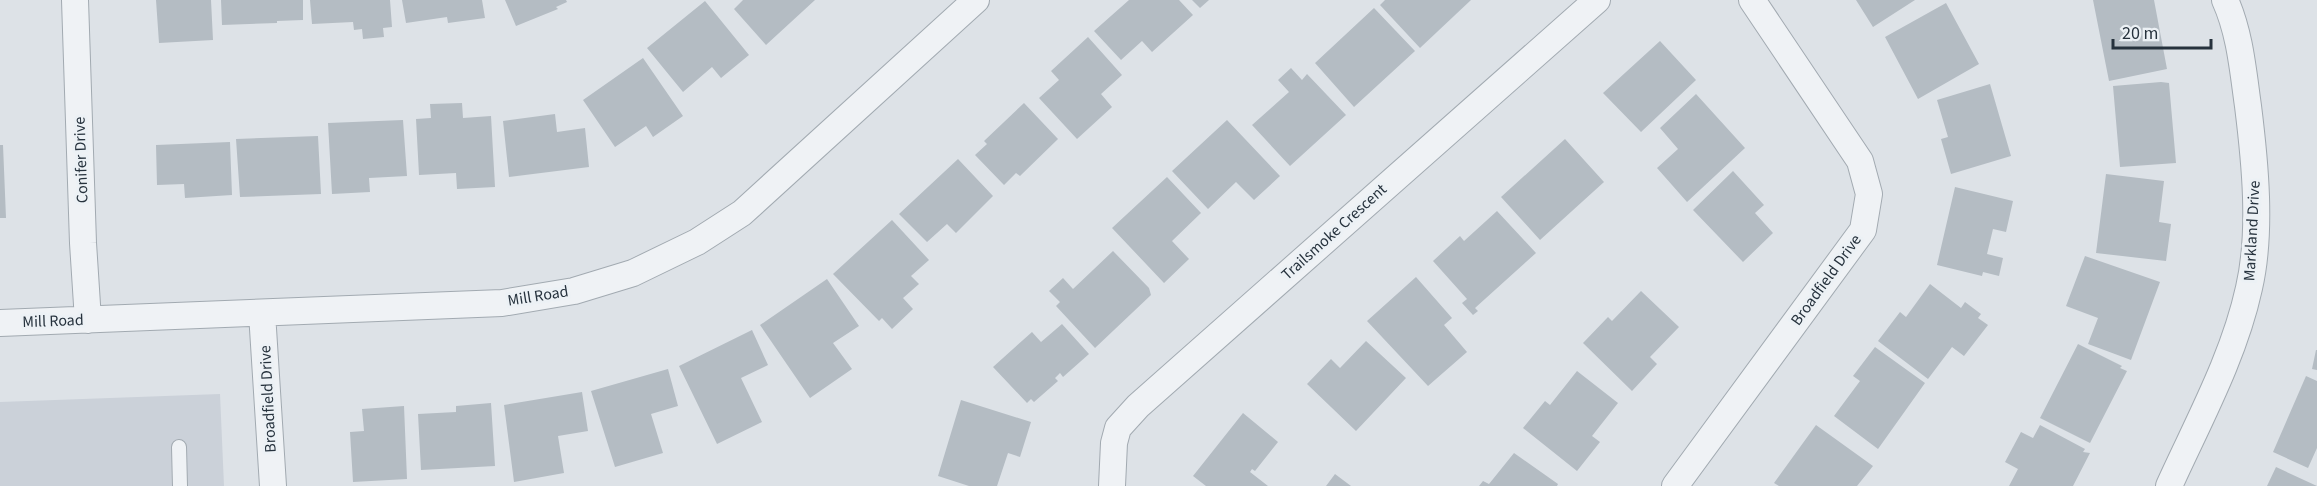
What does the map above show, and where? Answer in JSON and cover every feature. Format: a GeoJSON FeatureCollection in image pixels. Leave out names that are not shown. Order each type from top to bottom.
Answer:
{"type":"FeatureCollection","features":[{"type":"Feature","properties":{"kind":"street","name":"Conifer Drive"},"geometry":{"type":"LineString","coordinates":[[75,0],[83,243],[88,320]]}},
{"type":"Feature","properties":{"kind":"street","name":"Mill Road"},"geometry":{"type":"LineString","coordinates":[[0,323],[502,303],[574,291],[633,273],[697,242],[742,213],[976,0]]}},
{"type":"Feature","properties":{"kind":"street","name":"Trailsmoke Crescent"},"geometry":{"type":"LineString","coordinates":[[1112,486],[1114,443],[1118,428],[1138,406],[1597,0]]}},
{"type":"Feature","properties":{"kind":"street","name":"Broadfield Drive"},"geometry":{"type":"LineString","coordinates":[[1675,486],[1863,230],[1869,194],[1860,161],[1752,0]]}},
{"type":"Feature","properties":{"kind":"street","name":"Markland Drive"},"geometry":{"type":"LineString","coordinates":[[2169,486],[2235,339],[2251,275],[2255,241],[2255,160],[2242,58],[2225,0]]}},
{"type":"Feature","properties":{"kind":"street","name":"Broadfield Drive"},"geometry":{"type":"LineString","coordinates":[[262,313],[273,486]]}},
{"type":"Feature","properties":{"kind":"lane"},"geometry":{"type":"LineString","coordinates":[[179,447],[180,486]]}},
{"type":"Feature","properties":{"kind":"shaded area"},"geometry":{"type":"Polygon","coordinates":[[[220,394],[224,486],[0,486],[0,402],[220,394]]]}},
{"type":"Feature","properties":{"kind":"building"},"geometry":{"type":"Polygon","coordinates":[[[156,0],[211,0],[213,40],[159,43],[156,0]]]}},
{"type":"Feature","properties":{"kind":"building"},"geometry":{"type":"Polygon","coordinates":[[[221,0],[303,0],[303,20],[222,25],[221,0]]]}},
{"type":"Feature","properties":{"kind":"building"},"geometry":{"type":"Polygon","coordinates":[[[310,0],[390,0],[392,27],[383,28],[384,37],[363,39],[362,29],[354,30],[353,22],[312,24],[310,0]]]}},
{"type":"Feature","properties":{"kind":"building"},"geometry":{"type":"Polygon","coordinates":[[[402,0],[482,0],[485,18],[448,23],[447,17],[406,23],[402,0]]]}},
{"type":"Feature","properties":{"kind":"building"},"geometry":{"type":"Polygon","coordinates":[[[505,0],[566,0],[567,2],[556,7],[558,9],[516,26],[505,0]]]}},
{"type":"Feature","properties":{"kind":"building"},"geometry":{"type":"Polygon","coordinates":[[[743,0],[815,0],[766,45],[734,9],[743,0]]]}},
{"type":"Feature","properties":{"kind":"building"},"geometry":{"type":"Polygon","coordinates":[[[1129,0],[1179,0],[1193,15],[1152,52],[1142,41],[1121,60],[1094,31],[1129,0]]]}},
{"type":"Feature","properties":{"kind":"building"},"geometry":{"type":"Polygon","coordinates":[[[1192,0],[1209,0],[1200,8],[1192,0]]]}},
{"type":"Feature","properties":{"kind":"building"},"geometry":{"type":"Polygon","coordinates":[[[1385,0],[1471,0],[1420,48],[1380,5],[1385,0]]]}},
{"type":"Feature","properties":{"kind":"building"},"geometry":{"type":"Polygon","coordinates":[[[1856,0],[1915,0],[1873,27],[1856,0]]]}},
{"type":"Feature","properties":{"kind":"building"},"geometry":{"type":"Polygon","coordinates":[[[2093,0],[2154,0],[2167,69],[2109,81],[2093,0]]]}},
{"type":"Feature","properties":{"kind":"building"},"geometry":{"type":"Polygon","coordinates":[[[705,1],[749,55],[721,78],[712,67],[683,92],[647,48],[705,1]]]}},
{"type":"Feature","properties":{"kind":"building"},"geometry":{"type":"Polygon","coordinates":[[[1946,3],[1979,64],[1918,99],[1885,37],[1946,3]]]}},
{"type":"Feature","properties":{"kind":"building"},"geometry":{"type":"Polygon","coordinates":[[[1374,8],[1415,51],[1354,107],[1315,63],[1374,8]]]}},
{"type":"Feature","properties":{"kind":"building"},"geometry":{"type":"Polygon","coordinates":[[[1088,37],[1122,75],[1101,94],[1112,107],[1077,139],[1039,98],[1059,80],[1051,71],[1088,37]]]}},
{"type":"Feature","properties":{"kind":"building"},"geometry":{"type":"Polygon","coordinates":[[[1660,41],[1696,80],[1641,132],[1603,93],[1660,41]]]}},
{"type":"Feature","properties":{"kind":"building"},"geometry":{"type":"Polygon","coordinates":[[[643,58],[683,116],[653,137],[646,126],[615,147],[583,100],[643,58]]]}},
{"type":"Feature","properties":{"kind":"building"},"geometry":{"type":"Polygon","coordinates":[[[1291,68],[1302,80],[1307,74],[1346,115],[1290,166],[1252,125],[1289,92],[1278,80],[1291,68]]]}},
{"type":"Feature","properties":{"kind":"building"},"geometry":{"type":"Polygon","coordinates":[[[2169,83],[2176,163],[2120,167],[2113,86],[2169,83]]]}},
{"type":"Feature","properties":{"kind":"building"},"geometry":{"type":"Polygon","coordinates":[[[1990,84],[2011,156],[1951,174],[1941,139],[1948,137],[1937,100],[1990,84]]]}},
{"type":"Feature","properties":{"kind":"building"},"geometry":{"type":"Polygon","coordinates":[[[1696,94],[1745,148],[1687,202],[1657,168],[1678,149],[1660,128],[1696,94]]]}},
{"type":"Feature","properties":{"kind":"building"},"geometry":{"type":"Polygon","coordinates":[[[462,103],[463,118],[491,116],[495,187],[457,189],[456,173],[419,175],[416,119],[431,118],[430,104],[462,103]]]}},
{"type":"Feature","properties":{"kind":"building"},"geometry":{"type":"Polygon","coordinates":[[[1024,103],[1058,139],[1020,176],[1016,173],[1004,185],[975,155],[987,144],[984,141],[1024,103]]]}},
{"type":"Feature","properties":{"kind":"building"},"geometry":{"type":"Polygon","coordinates":[[[555,114],[557,132],[585,128],[589,167],[509,177],[503,121],[555,114]]]}},
{"type":"Feature","properties":{"kind":"building"},"geometry":{"type":"Polygon","coordinates":[[[403,120],[407,176],[369,178],[370,192],[332,194],[328,123],[403,120]]]}},
{"type":"Feature","properties":{"kind":"building"},"geometry":{"type":"Polygon","coordinates":[[[1227,120],[1280,176],[1254,200],[1236,182],[1208,209],[1172,171],[1227,120]]]}},
{"type":"Feature","properties":{"kind":"building"},"geometry":{"type":"Polygon","coordinates":[[[318,136],[321,194],[240,197],[236,139],[318,136]]]}},
{"type":"Feature","properties":{"kind":"building"},"geometry":{"type":"Polygon","coordinates":[[[1565,139],[1604,182],[1540,240],[1501,197],[1565,139]]]}},
{"type":"Feature","properties":{"kind":"building"},"geometry":{"type":"Polygon","coordinates":[[[230,142],[232,195],[185,198],[184,184],[157,185],[156,145],[230,142]]]}},
{"type":"Feature","properties":{"kind":"building"},"geometry":{"type":"Polygon","coordinates":[[[0,145],[3,145],[6,218],[0,218],[0,145]]]}},
{"type":"Feature","properties":{"kind":"building"},"geometry":{"type":"Polygon","coordinates":[[[958,159],[993,196],[956,233],[947,224],[927,242],[899,214],[958,159]]]}},
{"type":"Feature","properties":{"kind":"building"},"geometry":{"type":"Polygon","coordinates":[[[1733,171],[1764,205],[1755,213],[1773,233],[1743,262],[1693,210],[1733,171]]]}},
{"type":"Feature","properties":{"kind":"building"},"geometry":{"type":"Polygon","coordinates":[[[2106,174],[2164,181],[2159,222],[2171,224],[2166,261],[2096,253],[2106,174]]]}},
{"type":"Feature","properties":{"kind":"building"},"geometry":{"type":"Polygon","coordinates":[[[1167,177],[1201,213],[1172,241],[1189,259],[1164,283],[1112,228],[1167,177]]]}},
{"type":"Feature","properties":{"kind":"building"},"geometry":{"type":"Polygon","coordinates":[[[1955,187],[2013,201],[2006,232],[1993,229],[1987,254],[2003,258],[1999,276],[1983,272],[1982,276],[1937,265],[1955,187]]]}},
{"type":"Feature","properties":{"kind":"building"},"geometry":{"type":"Polygon","coordinates":[[[1497,211],[1536,253],[1475,308],[1478,311],[1473,315],[1462,303],[1467,299],[1433,261],[1460,236],[1464,241],[1497,211]]]}},
{"type":"Feature","properties":{"kind":"building"},"geometry":{"type":"Polygon","coordinates":[[[892,220],[929,260],[911,276],[919,284],[903,298],[913,309],[892,329],[882,318],[879,321],[833,274],[892,220]]]}},
{"type":"Feature","properties":{"kind":"building"},"geometry":{"type":"Polygon","coordinates":[[[1113,251],[1149,288],[1151,295],[1095,348],[1056,306],[1060,302],[1049,291],[1063,278],[1073,289],[1113,251]]]}},
{"type":"Feature","properties":{"kind":"building"},"geometry":{"type":"Polygon","coordinates":[[[2085,256],[2160,282],[2131,360],[2088,344],[2098,318],[2066,306],[2085,256]]]}},
{"type":"Feature","properties":{"kind":"building"},"geometry":{"type":"Polygon","coordinates":[[[1416,277],[1452,318],[1444,325],[1467,352],[1428,386],[1367,321],[1416,277]]]}},
{"type":"Feature","properties":{"kind":"building"},"geometry":{"type":"Polygon","coordinates":[[[827,279],[859,326],[833,343],[852,369],[810,398],[760,325],[827,279]]]}},
{"type":"Feature","properties":{"kind":"building"},"geometry":{"type":"Polygon","coordinates":[[[1930,284],[1961,308],[1965,302],[1981,314],[1978,318],[1988,325],[1964,356],[1952,347],[1928,379],[1878,341],[1900,312],[1906,317],[1930,284]]]}},
{"type":"Feature","properties":{"kind":"building"},"geometry":{"type":"Polygon","coordinates":[[[1641,291],[1679,327],[1650,357],[1657,364],[1632,391],[1583,343],[1608,317],[1612,321],[1641,291]]]}},
{"type":"Feature","properties":{"kind":"building"},"geometry":{"type":"Polygon","coordinates":[[[1062,324],[1089,354],[1063,377],[1060,373],[1055,378],[1058,381],[1034,402],[1031,399],[1027,403],[993,367],[1032,332],[1041,342],[1062,324]]]}},
{"type":"Feature","properties":{"kind":"building"},"geometry":{"type":"Polygon","coordinates":[[[752,330],[768,365],[741,378],[762,422],[717,444],[679,366],[752,330]]]}},
{"type":"Feature","properties":{"kind":"building"},"geometry":{"type":"Polygon","coordinates":[[[1366,341],[1406,378],[1356,431],[1307,384],[1331,359],[1340,368],[1366,341]]]}},
{"type":"Feature","properties":{"kind":"building"},"geometry":{"type":"Polygon","coordinates":[[[2078,344],[2122,366],[2120,368],[2127,371],[2090,443],[2040,418],[2078,344]]]}},
{"type":"Feature","properties":{"kind":"building"},"geometry":{"type":"Polygon","coordinates":[[[1875,347],[1925,383],[1878,449],[1834,416],[1860,381],[1853,376],[1875,347]]]}},
{"type":"Feature","properties":{"kind":"building"},"geometry":{"type":"Polygon","coordinates":[[[2317,350],[2317,370],[2312,369],[2317,350]]]}},
{"type":"Feature","properties":{"kind":"building"},"geometry":{"type":"Polygon","coordinates":[[[668,369],[678,406],[651,414],[663,453],[615,467],[591,391],[668,369]]]}},
{"type":"Feature","properties":{"kind":"building"},"geometry":{"type":"Polygon","coordinates":[[[1577,371],[1618,403],[1592,436],[1600,442],[1577,471],[1523,428],[1545,401],[1550,405],[1577,371]]]}},
{"type":"Feature","properties":{"kind":"building"},"geometry":{"type":"Polygon","coordinates":[[[2306,376],[2317,381],[2317,448],[2308,468],[2273,452],[2306,376]]]}},
{"type":"Feature","properties":{"kind":"building"},"geometry":{"type":"Polygon","coordinates":[[[582,392],[588,431],[558,436],[564,473],[514,482],[504,405],[582,392]]]}},
{"type":"Feature","properties":{"kind":"building"},"geometry":{"type":"Polygon","coordinates":[[[961,400],[1031,422],[1020,457],[1008,453],[997,486],[969,486],[938,476],[961,400]]]}},
{"type":"Feature","properties":{"kind":"building"},"geometry":{"type":"Polygon","coordinates":[[[491,403],[495,466],[421,470],[418,414],[456,412],[456,406],[491,403]]]}},
{"type":"Feature","properties":{"kind":"building"},"geometry":{"type":"Polygon","coordinates":[[[404,406],[407,479],[353,482],[350,432],[364,431],[362,409],[404,406]]]}},
{"type":"Feature","properties":{"kind":"building"},"geometry":{"type":"Polygon","coordinates":[[[1243,413],[1278,442],[1255,471],[1252,469],[1250,472],[1268,486],[1206,486],[1193,476],[1243,413]]]}},
{"type":"Feature","properties":{"kind":"building"},"geometry":{"type":"Polygon","coordinates":[[[1816,425],[1873,466],[1857,486],[1779,486],[1774,483],[1816,425]]]}},
{"type":"Feature","properties":{"kind":"building"},"geometry":{"type":"Polygon","coordinates":[[[2040,425],[2085,449],[2083,452],[2090,453],[2073,486],[2009,486],[2018,469],[2005,462],[2021,432],[2033,438],[2040,425]]]}},
{"type":"Feature","properties":{"kind":"building"},"geometry":{"type":"Polygon","coordinates":[[[1514,453],[1558,484],[1557,486],[1479,486],[1483,481],[1489,484],[1514,453]]]}},
{"type":"Feature","properties":{"kind":"building"},"geometry":{"type":"Polygon","coordinates":[[[2276,467],[2317,486],[2267,486],[2276,467]]]}},
{"type":"Feature","properties":{"kind":"building"},"geometry":{"type":"Polygon","coordinates":[[[1335,474],[1351,486],[1326,486],[1335,474]]]}}]}
